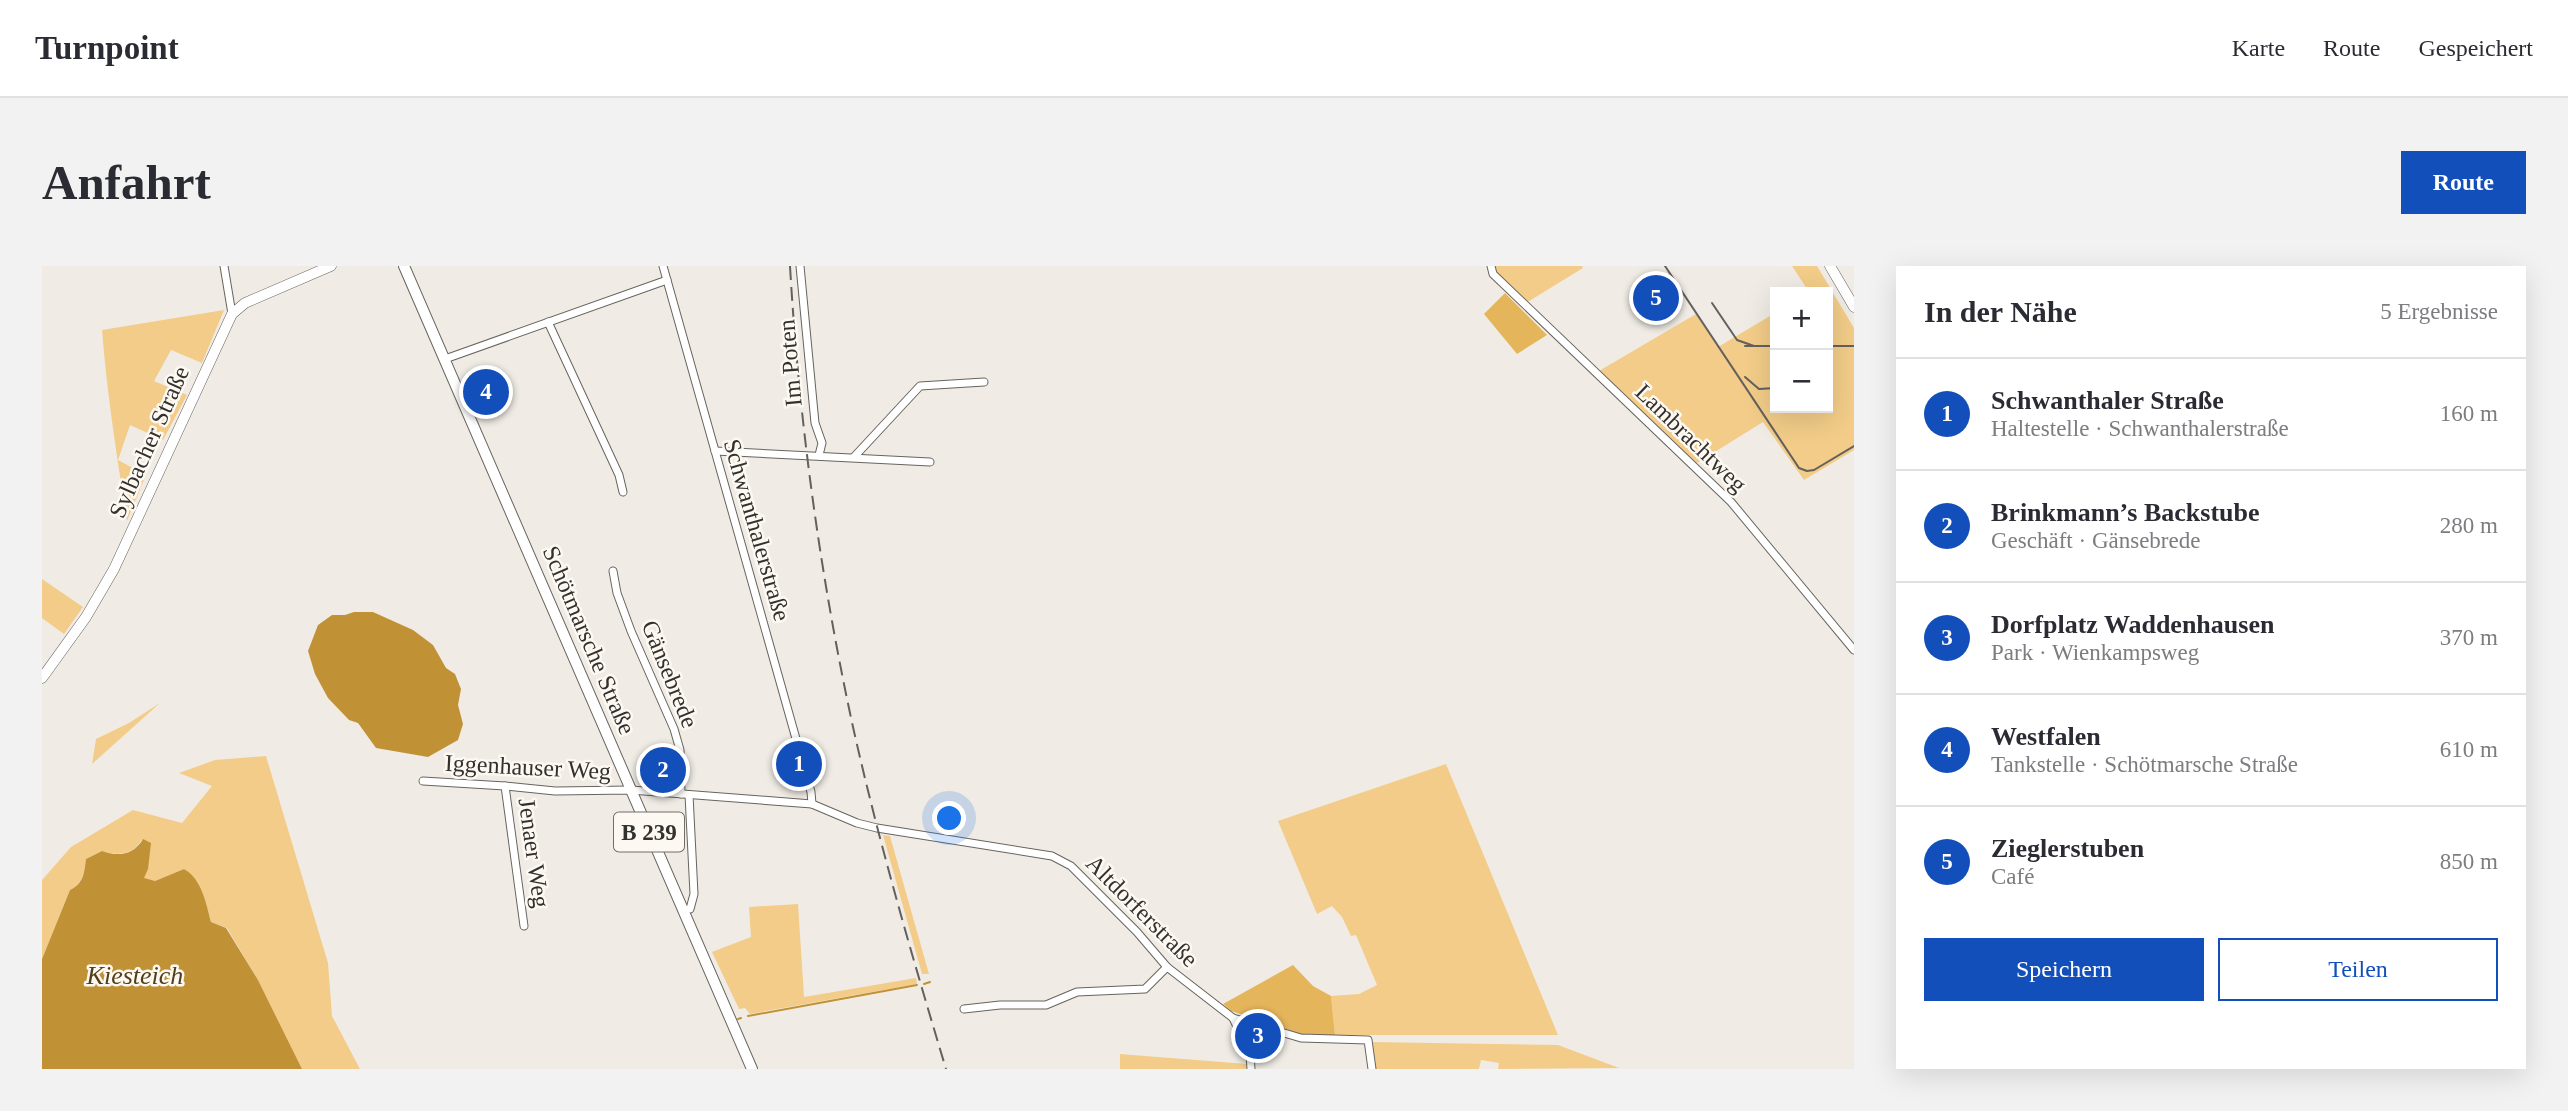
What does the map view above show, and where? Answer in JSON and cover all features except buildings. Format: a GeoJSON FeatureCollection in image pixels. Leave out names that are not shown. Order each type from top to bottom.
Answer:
{"type":"FeatureCollection","features":[{"type":"Feature","properties":{"kind":"main road"},"geometry":{"type":"LineString","coordinates":[[232,314],[245,303],[331,266]]}},
{"type":"Feature","properties":{"kind":"main road","name":"Schötmarsche Straße"},"geometry":{"type":"LineString","coordinates":[[404,266],[752,1069]]}},
{"type":"Feature","properties":{"kind":"main road"},"geometry":{"type":"LineString","coordinates":[[1829,266],[1854,307]]}},
{"type":"Feature","properties":{"kind":"main road","name":"Sylbacher Straße"},"geometry":{"type":"LineString","coordinates":[[42,678],[86,617],[114,569],[232,314]]}},
{"type":"Feature","properties":{"kind":"street"},"geometry":{"type":"LineString","coordinates":[[224,266],[232,314]]}},
{"type":"Feature","properties":{"kind":"street","name":"Schwanthalerstraße"},"geometry":{"type":"LineString","coordinates":[[663,266],[811,792],[812,804]]}},
{"type":"Feature","properties":{"kind":"street","name":"Im Poten"},"geometry":{"type":"LineString","coordinates":[[800,266],[815,423],[822,443],[819,455]]}},
{"type":"Feature","properties":{"kind":"street","name":"Lambrachtweg"},"geometry":{"type":"LineString","coordinates":[[1491,266],[1493,274],[1731,502],[1854,650]]}},
{"type":"Feature","properties":{"kind":"street"},"geometry":{"type":"LineString","coordinates":[[445,359],[667,279]]}},
{"type":"Feature","properties":{"kind":"street"},"geometry":{"type":"LineString","coordinates":[[548,321],[619,475],[623,492]]}},
{"type":"Feature","properties":{"kind":"street"},"geometry":{"type":"LineString","coordinates":[[854,457],[920,386],[984,382]]}},
{"type":"Feature","properties":{"kind":"street"},"geometry":{"type":"LineString","coordinates":[[715,451],[930,462]]}},
{"type":"Feature","properties":{"kind":"street","name":"Gänsebrede"},"geometry":{"type":"LineString","coordinates":[[613,571],[617,593],[631,631],[674,729],[680,750],[694,894],[690,908]]}},
{"type":"Feature","properties":{"kind":"street","name":"Iggenhauser Weg"},"geometry":{"type":"LineString","coordinates":[[423,781],[555,791],[631,790]]}},
{"type":"Feature","properties":{"kind":"street","name":"Jenaer Weg"},"geometry":{"type":"LineString","coordinates":[[505,786],[524,926]]}},
{"type":"Feature","properties":{"kind":"street","name":"Altdorferstraße"},"geometry":{"type":"LineString","coordinates":[[631,790],[812,804],[857,823],[877,828],[1052,856],[1061,860],[1071,866],[1137,932],[1167,967],[1233,1018],[1250,1054],[1251,1069]]}},
{"type":"Feature","properties":{"kind":"street"},"geometry":{"type":"LineString","coordinates":[[964,1009],[1000,1005],[1046,1005],[1077,992],[1145,989],[1167,967]]}},
{"type":"Feature","properties":{"kind":"street"},"geometry":{"type":"LineString","coordinates":[[1233,1018],[1301,1038],[1368,1040],[1372,1069]]}},
{"type":"Feature","properties":{"kind":"shaded area"},"geometry":{"type":"Polygon","coordinates":[[[1494,266],[1583,268],[1526,303],[1495,273],[1494,266]]]}},
{"type":"Feature","properties":{"kind":"shaded area"},"geometry":{"type":"Polygon","coordinates":[[[1792,266],[1817,266],[1830,287],[1806,287],[1792,266]]]}},
{"type":"Feature","properties":{"kind":"shaded area"},"geometry":{"type":"Polygon","coordinates":[[[1505,293],[1547,335],[1517,354],[1484,314],[1505,293]]]}},
{"type":"Feature","properties":{"kind":"shaded area"},"geometry":{"type":"Polygon","coordinates":[[[1833,293],[1854,328],[1854,450],[1804,480],[1763,422],[1697,463],[1599,371],[1696,314],[1718,347],[1770,316],[1770,413],[1833,413],[1833,293]]]}},
{"type":"Feature","properties":{"kind":"shaded area"},"geometry":{"type":"Polygon","coordinates":[[[224,310],[202,363],[171,350],[154,381],[187,395],[163,440],[130,425],[118,460],[146,475],[127,521],[109,402],[102,330],[224,310]]]}},
{"type":"Feature","properties":{"kind":"shaded area"},"geometry":{"type":"Polygon","coordinates":[[[42,579],[83,607],[64,634],[42,618],[42,579]]]}},
{"type":"Feature","properties":{"kind":"shaded area"},"geometry":{"type":"Polygon","coordinates":[[[160,703],[92,764],[96,739],[129,723],[160,703]]]}},
{"type":"Feature","properties":{"kind":"shaded area"},"geometry":{"type":"Polygon","coordinates":[[[266,756],[328,963],[332,1016],[360,1069],[302,1069],[258,980],[227,928],[211,922],[202,892],[190,873],[184,869],[155,881],[143,879],[142,839],[130,851],[120,854],[102,851],[86,859],[82,877],[70,890],[42,959],[42,880],[71,847],[133,810],[182,823],[212,786],[179,773],[215,760],[266,756]]]}},
{"type":"Feature","properties":{"kind":"shaded area"},"geometry":{"type":"Polygon","coordinates":[[[1446,764],[1558,1035],[1335,1035],[1331,996],[1359,994],[1377,985],[1356,935],[1351,936],[1342,917],[1332,906],[1317,914],[1278,821],[1446,764]]]}},
{"type":"Feature","properties":{"kind":"shaded area"},"geometry":{"type":"Polygon","coordinates":[[[883,835],[890,836],[929,974],[922,974],[883,835]]]}},
{"type":"Feature","properties":{"kind":"shaded area"},"geometry":{"type":"Polygon","coordinates":[[[798,904],[804,997],[916,978],[917,984],[750,1014],[745,1008],[739,1009],[712,952],[751,937],[749,907],[798,904]]]}},
{"type":"Feature","properties":{"kind":"shaded area"},"geometry":{"type":"Polygon","coordinates":[[[1293,965],[1313,986],[1331,996],[1335,1035],[1304,1035],[1231,1011],[1223,1004],[1293,965]]]}},
{"type":"Feature","properties":{"kind":"shaded area"},"geometry":{"type":"Polygon","coordinates":[[[1371,1042],[1558,1045],[1619,1068],[1498,1069],[1499,1063],[1481,1060],[1479,1069],[1375,1069],[1371,1042]]]}},
{"type":"Feature","properties":{"kind":"shaded area"},"geometry":{"type":"Polygon","coordinates":[[[1120,1054],[1247,1064],[1246,1069],[1120,1069],[1120,1054]]]}},
{"type":"Feature","properties":{"kind":"water"},"geometry":{"type":"Polygon","coordinates":[[[373,612],[413,630],[433,645],[446,668],[455,674],[461,689],[458,705],[463,724],[458,740],[428,757],[376,748],[358,723],[349,720],[328,698],[315,674],[308,651],[318,625],[332,615],[373,612]]]}},
{"type":"Feature","properties":{"kind":"water","name":"Kiesteich"},"geometry":{"type":"Polygon","coordinates":[[[143,839],[151,843],[148,869],[144,878],[155,881],[184,869],[195,879],[211,922],[226,928],[258,980],[302,1069],[42,1069],[42,959],[70,890],[81,881],[86,859],[102,851],[125,853],[135,848],[143,839]]]}},
{"type":"Feature","properties":{"kind":"waterway"},"geometry":{"type":"LineString","coordinates":[[924,984],[930,982]]}},
{"type":"Feature","properties":{"kind":"waterway"},"geometry":{"type":"LineString","coordinates":[[748,1016],[917,985]]}},
{"type":"Feature","properties":{"kind":"tram line"},"geometry":{"type":"LineString","coordinates":[[1665,266],[1799,468],[1814,470],[1854,446]]}},
{"type":"Feature","properties":{"kind":"tram line"},"geometry":{"type":"LineString","coordinates":[[1712,303],[1737,340],[1754,346]]}},
{"type":"Feature","properties":{"kind":"tram line"},"geometry":{"type":"LineString","coordinates":[[1745,346],[1770,346]]}},
{"type":"Feature","properties":{"kind":"tram line"},"geometry":{"type":"LineString","coordinates":[[1833,346],[1854,346]]}},
{"type":"Feature","properties":{"kind":"tram line"},"geometry":{"type":"LineString","coordinates":[[1745,377],[1759,389],[1770,388]]}},
{"type":"Feature","properties":{"kind":"railway"},"geometry":{"type":"LineString","coordinates":[[790,266],[805,440],[841,670],[885,856],[946,1069]]}},
{"type":"Feature","properties":{"kind":"place","name":"Zieglerstuben"},"geometry":{"type":"Point","coordinates":[1656,298]}},
{"type":"Feature","properties":{"kind":"place","name":"Westfalen"},"geometry":{"type":"Point","coordinates":[486,392]}},
{"type":"Feature","properties":{"kind":"place","name":"Schwanthaler Straße"},"geometry":{"type":"Point","coordinates":[799,764]}},
{"type":"Feature","properties":{"kind":"place","name":"Brinkmann’s Backstube"},"geometry":{"type":"Point","coordinates":[663,770]}},
{"type":"Feature","properties":{"kind":"place","name":"Dorfplatz Waddenhausen"},"geometry":{"type":"Point","coordinates":[1258,1036]}}]}
